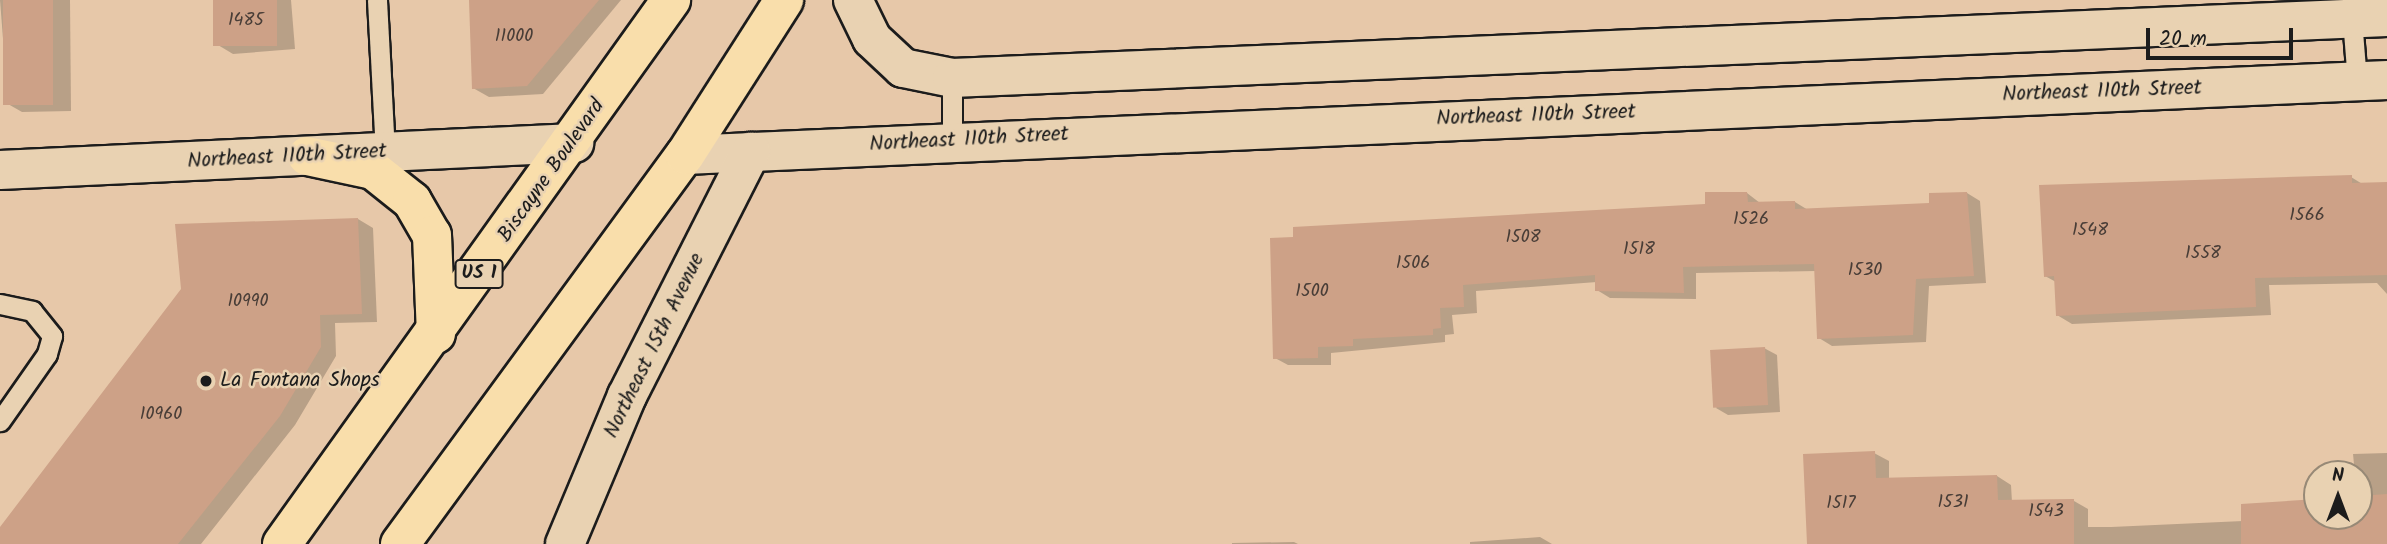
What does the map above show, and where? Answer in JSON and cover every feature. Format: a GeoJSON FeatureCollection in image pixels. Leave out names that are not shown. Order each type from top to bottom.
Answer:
{"type":"FeatureCollection","features":[{"type":"Feature","properties":{"kind":"main road","name":"Biscayne Boulevard"},"geometry":{"type":"LineString","coordinates":[[282,544],[573,143],[671,0]]}},
{"type":"Feature","properties":{"kind":"main road"},"geometry":{"type":"LineString","coordinates":[[400,544],[685,155],[784,0]]}},
{"type":"Feature","properties":{"kind":"main road"},"geometry":{"type":"LineString","coordinates":[[307,156],[373,170],[412,201],[432,235],[436,334]]}},
{"type":"Feature","properties":{"kind":"street"},"geometry":{"type":"LineString","coordinates":[[853,0],[872,39],[903,68],[952,78],[2370,18]]}},
{"type":"Feature","properties":{"kind":"street","name":"Northeast 110th Street"},"geometry":{"type":"LineString","coordinates":[[685,155],[952,140],[2372,81]]}},
{"type":"Feature","properties":{"kind":"street","name":"Northeast 110th Street"},"geometry":{"type":"LineString","coordinates":[[0,170],[573,143]]}},
{"type":"Feature","properties":{"kind":"street","name":"Northeast 15th Avenue"},"geometry":{"type":"LineString","coordinates":[[565,544],[627,396],[751,152]]}},
{"type":"Feature","properties":{"kind":"lane"},"geometry":{"type":"LineString","coordinates":[[377,0],[385,152]]}},
{"type":"Feature","properties":{"kind":"lane"},"geometry":{"type":"LineString","coordinates":[[2370,18],[2372,81]]}},
{"type":"Feature","properties":{"kind":"lane"},"geometry":{"type":"LineString","coordinates":[[952,78],[952,140]]}},
{"type":"Feature","properties":{"kind":"lane"},"geometry":{"type":"LineString","coordinates":[[0,304],[33,311],[52,336],[47,354],[0,421]]}},
{"type":"Feature","properties":{"kind":"building"},"geometry":{"type":"Polygon","coordinates":[[[3,0],[53,0],[53,105],[3,105],[3,0]]]}},
{"type":"Feature","properties":{"kind":"building"},"geometry":{"type":"Polygon","coordinates":[[[213,0],[277,0],[277,46],[213,46],[213,0]]]}},
{"type":"Feature","properties":{"kind":"building"},"geometry":{"type":"Polygon","coordinates":[[[469,0],[599,0],[527,86],[472,89],[469,0]]]}},
{"type":"Feature","properties":{"kind":"building"},"geometry":{"type":"Polygon","coordinates":[[[2352,175],[2352,183],[2387,182],[2387,275],[2255,278],[2256,307],[2056,316],[2054,276],[2044,277],[2039,185],[2352,175]]]}},
{"type":"Feature","properties":{"kind":"building"},"geometry":{"type":"Polygon","coordinates":[[[1705,192],[1747,192],[1748,202],[1795,201],[1795,209],[1929,203],[1929,193],[1967,192],[1974,276],[1916,279],[1913,335],[1817,339],[1814,264],[1683,267],[1684,293],[1595,291],[1595,275],[1463,285],[1464,307],[1440,308],[1441,328],[1433,329],[1433,335],[1353,339],[1353,346],[1318,347],[1318,358],[1273,359],[1270,238],[1293,237],[1293,227],[1705,204],[1705,192]]]}},
{"type":"Feature","properties":{"kind":"building","name":"La Fontana Shops"},"geometry":{"type":"Polygon","coordinates":[[[358,218],[362,314],[320,315],[321,347],[280,416],[178,544],[0,544],[0,527],[181,289],[175,224],[358,218]]]}},
{"type":"Feature","properties":{"kind":"building"},"geometry":{"type":"Polygon","coordinates":[[[1765,347],[1768,405],[1713,408],[1710,350],[1765,347]]]}},
{"type":"Feature","properties":{"kind":"building"},"geometry":{"type":"Polygon","coordinates":[[[1875,451],[1876,478],[1997,475],[1998,500],[2074,499],[2074,544],[1807,544],[1803,454],[1875,451]]]}},
{"type":"Feature","properties":{"kind":"building"},"geometry":{"type":"Polygon","coordinates":[[[2387,494],[2387,544],[2241,544],[2241,504],[2303,500],[2303,530],[2373,530],[2373,495],[2387,494]]]}},
{"type":"Feature","properties":{"kind":"place","name":"La Fontana Shops"},"geometry":{"type":"Point","coordinates":[206,381]}}]}
